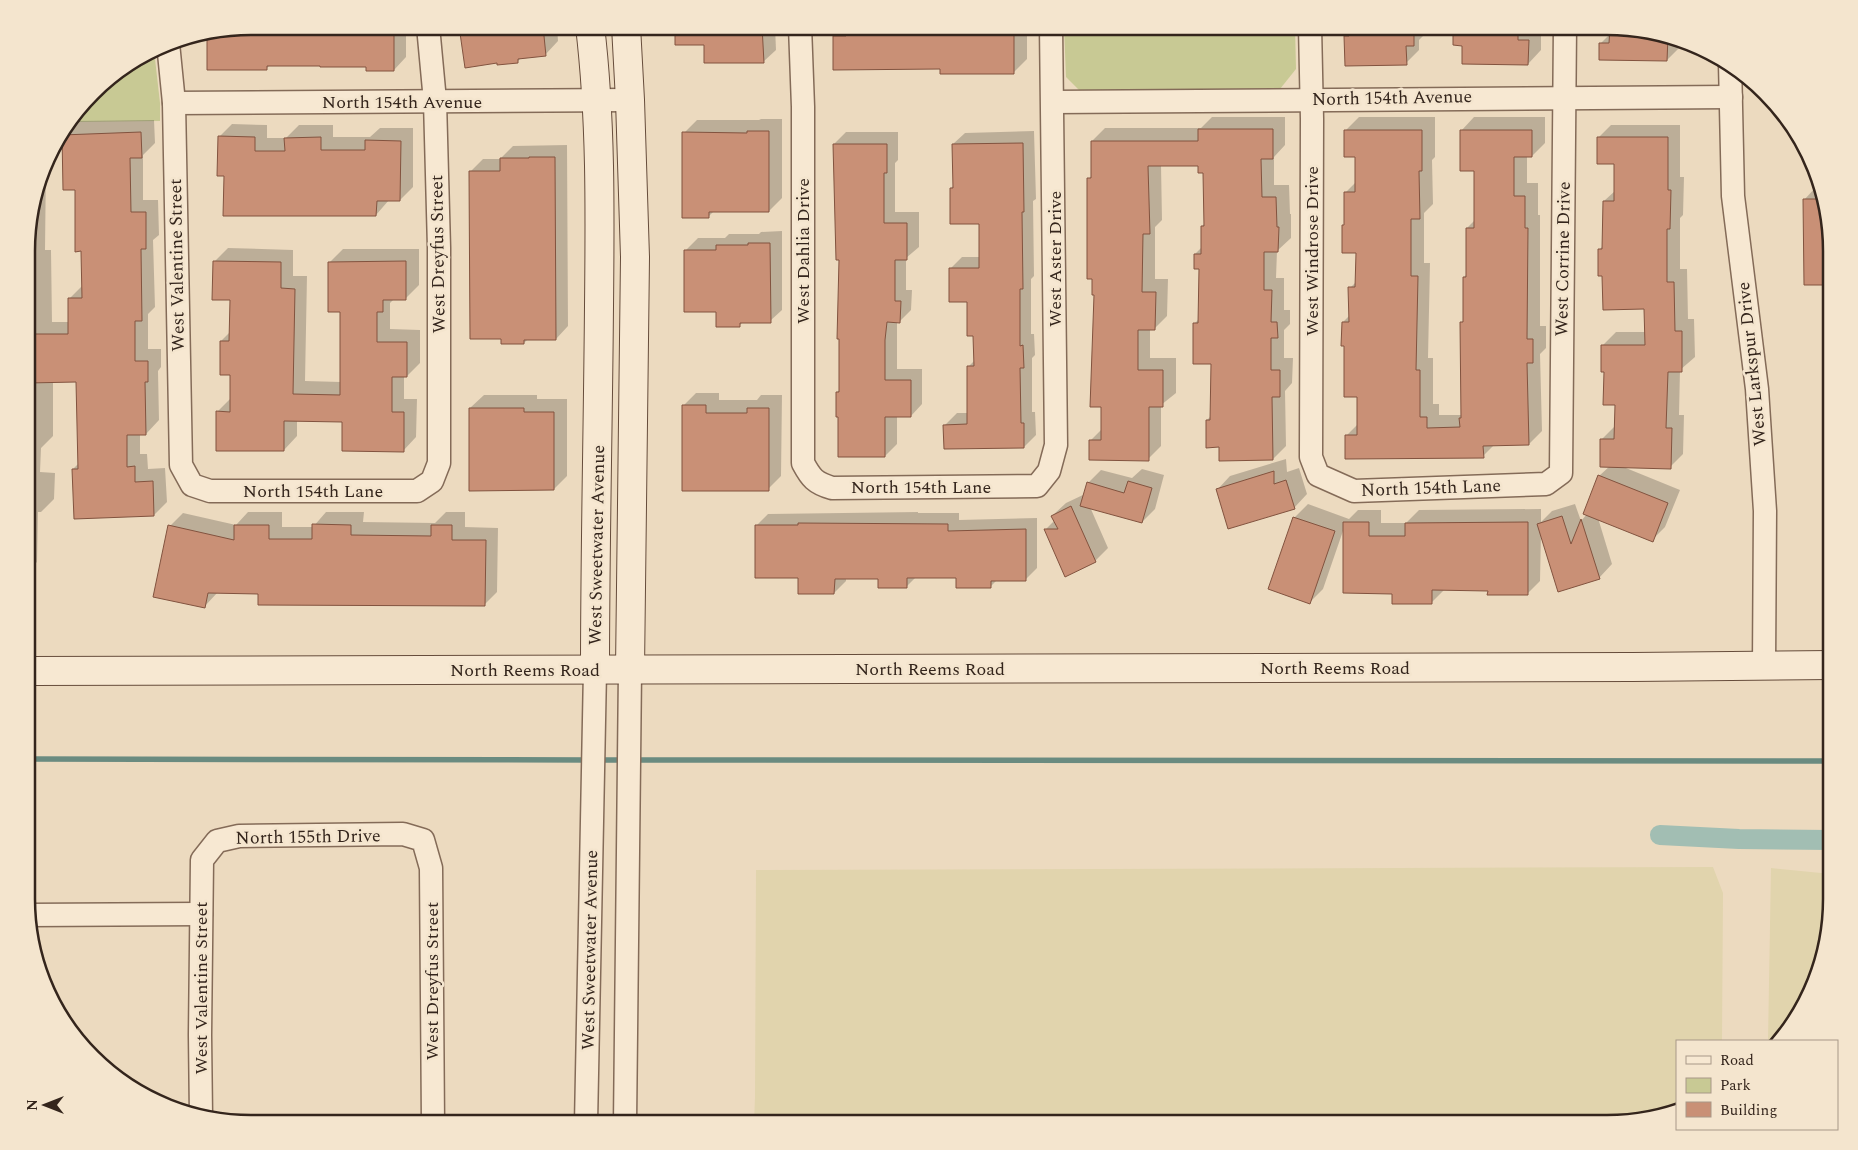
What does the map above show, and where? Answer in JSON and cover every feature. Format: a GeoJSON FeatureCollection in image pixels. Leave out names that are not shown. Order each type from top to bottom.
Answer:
{"type":"FeatureCollection","features":[{"type":"Feature","properties":{"kind":"main road","name":"West Sweetwater Avenue"},"geometry":{"type":"LineString","coordinates":[[591,35],[599,138],[600,251],[595,670]]}},
{"type":"Feature","properties":{"kind":"main road","name":"West Sweetwater Avenue"},"geometry":{"type":"LineString","coordinates":[[626,35],[635,257],[630,670]]}},
{"type":"Feature","properties":{"kind":"main road","name":"North Reems Road"},"geometry":{"type":"LineString","coordinates":[[35,671],[1823,665]]}},
{"type":"Feature","properties":{"kind":"street","name":"West Dreyfus Street"},"geometry":{"type":"LineString","coordinates":[[429,35],[435,101],[439,248],[439,463],[432,481]]}},
{"type":"Feature","properties":{"kind":"street","name":"West Dahlia Drive"},"geometry":{"type":"LineString","coordinates":[[800,35],[803,107],[803,463],[809,474]]}},
{"type":"Feature","properties":{"kind":"street","name":"West Aster Drive"},"geometry":{"type":"LineString","coordinates":[[1037,486],[1049,471],[1056,445],[1054,102],[1051,35]]}},
{"type":"Feature","properties":{"kind":"street","name":"West Windrose Drive"},"geometry":{"type":"LineString","coordinates":[[1310,35],[1311,457],[1318,475]]}},
{"type":"Feature","properties":{"kind":"street","name":"West Corrine Drive"},"geometry":{"type":"LineString","coordinates":[[1546,484],[1561,473],[1565,35]]}},
{"type":"Feature","properties":{"kind":"street","name":"West Valentine Street"},"geometry":{"type":"LineString","coordinates":[[169,51],[174,103],[181,465],[192,485]]}},
{"type":"Feature","properties":{"kind":"street","name":"West Larkspur Drive"},"geometry":{"type":"LineString","coordinates":[[1730,74],[1732,196],[1757,389],[1765,511],[1764,665]]}},
{"type":"Feature","properties":{"kind":"street","name":"North 154th Avenue"},"geometry":{"type":"LineString","coordinates":[[1054,102],[1731,97]]}},
{"type":"Feature","properties":{"kind":"street","name":"North 154th Avenue"},"geometry":{"type":"LineString","coordinates":[[174,103],[630,100]]}},
{"type":"Feature","properties":{"kind":"street","name":"North 154th Lane"},"geometry":{"type":"LineString","coordinates":[[809,474],[819,484],[832,488],[1037,486]]}},
{"type":"Feature","properties":{"kind":"street","name":"North 154th Lane"},"geometry":{"type":"LineString","coordinates":[[1318,475],[1354,491],[1546,484]]}},
{"type":"Feature","properties":{"kind":"street","name":"North 154th Lane"},"geometry":{"type":"LineString","coordinates":[[192,485],[210,491],[417,491],[432,481]]}},
{"type":"Feature","properties":{"kind":"street","name":"West Sweetwater Avenue"},"geometry":{"type":"LineString","coordinates":[[586,1115],[595,670]]}},
{"type":"Feature","properties":{"kind":"street","name":"West Sweetwater Avenue"},"geometry":{"type":"LineString","coordinates":[[626,1115],[630,670]]}},
{"type":"Feature","properties":{"kind":"street","name":"North 155th Drive"},"geometry":{"type":"LineString","coordinates":[[202,860],[216,841],[239,836],[403,834],[423,840]]}},
{"type":"Feature","properties":{"kind":"street","name":"West Dreyfus Street"},"geometry":{"type":"LineString","coordinates":[[423,840],[432,868],[433,1115]]}},
{"type":"Feature","properties":{"kind":"street","name":"West Valentine Street"},"geometry":{"type":"LineString","coordinates":[[201,1109],[202,860]]}},
{"type":"Feature","properties":{"kind":"street"},"geometry":{"type":"LineString","coordinates":[[35,915],[201,914]]}},
{"type":"Feature","properties":{"kind":"shaded area"},"geometry":{"type":"Polygon","coordinates":[[[1713,867],[1723,893],[1722,1040],[1676,1040],[1676,1104],[1649,1111],[1621,1115],[754,1115],[756,870],[1713,867]]]}},
{"type":"Feature","properties":{"kind":"shaded area"},"geometry":{"type":"Polygon","coordinates":[[[1771,868],[1823,873],[1823,913],[1819,941],[1812,968],[1801,995],[1787,1019],[1768,1040],[1771,868]]]}},
{"type":"Feature","properties":{"kind":"green space"},"geometry":{"type":"Polygon","coordinates":[[[1064,35],[1295,35],[1296,69],[1280,89],[1081,92],[1066,77],[1064,35]]]}},
{"type":"Feature","properties":{"kind":"green space"},"geometry":{"type":"Polygon","coordinates":[[[155,57],[160,121],[78,122],[98,98],[131,71],[155,57]]]}},
{"type":"Feature","properties":{"kind":"building"},"geometry":{"type":"Polygon","coordinates":[[[237,35],[394,35],[394,71],[366,71],[366,67],[320,66],[267,66],[267,70],[207,70],[207,39],[209,39],[237,35]]]}},
{"type":"Feature","properties":{"kind":"building"},"geometry":{"type":"Polygon","coordinates":[[[460,35],[544,35],[546,56],[518,59],[518,63],[497,65],[497,63],[465,68],[460,35]]]}},
{"type":"Feature","properties":{"kind":"building"},"geometry":{"type":"Polygon","coordinates":[[[675,35],[762,35],[764,63],[704,63],[704,45],[675,45],[675,35]]]}},
{"type":"Feature","properties":{"kind":"building"},"geometry":{"type":"Polygon","coordinates":[[[1014,35],[1014,74],[940,74],[940,69],[833,70],[833,36],[1014,35]]]}},
{"type":"Feature","properties":{"kind":"building"},"geometry":{"type":"Polygon","coordinates":[[[1414,35],[1414,46],[1406,46],[1407,65],[1345,66],[1344,36],[1414,35]]]}},
{"type":"Feature","properties":{"kind":"building"},"geometry":{"type":"Polygon","coordinates":[[[1453,35],[1518,35],[1518,40],[1529,40],[1528,65],[1462,64],[1462,46],[1453,45],[1453,35]]]}},
{"type":"Feature","properties":{"kind":"building"},"geometry":{"type":"Polygon","coordinates":[[[1610,35],[1621,35],[1668,43],[1667,61],[1599,60],[1599,43],[1609,43],[1610,35]]]}},
{"type":"Feature","properties":{"kind":"building"},"geometry":{"type":"Polygon","coordinates":[[[1198,129],[1273,129],[1273,159],[1261,159],[1262,197],[1276,197],[1277,227],[1279,227],[1278,252],[1264,252],[1264,290],[1272,290],[1271,322],[1277,322],[1278,338],[1271,338],[1271,370],[1280,370],[1280,397],[1272,397],[1273,460],[1219,461],[1219,447],[1206,448],[1206,420],[1210,420],[1211,364],[1193,364],[1193,323],[1198,323],[1199,269],[1194,269],[1194,254],[1201,254],[1201,226],[1204,226],[1203,173],[1198,173],[1198,166],[1148,166],[1150,234],[1143,234],[1142,292],[1156,292],[1155,330],[1138,330],[1138,370],[1163,370],[1163,407],[1149,407],[1149,461],[1089,460],[1089,440],[1101,440],[1101,407],[1090,407],[1094,295],[1092,295],[1092,279],[1087,279],[1087,178],[1091,178],[1091,141],[1198,141],[1198,129]]]}},
{"type":"Feature","properties":{"kind":"building"},"geometry":{"type":"Polygon","coordinates":[[[1344,130],[1422,130],[1422,171],[1419,171],[1420,219],[1411,219],[1411,276],[1418,276],[1416,370],[1420,370],[1420,417],[1427,417],[1427,428],[1460,427],[1459,418],[1461,418],[1460,322],[1463,322],[1463,277],[1466,277],[1466,228],[1474,228],[1474,171],[1460,171],[1460,130],[1532,130],[1532,157],[1514,157],[1514,196],[1525,196],[1525,228],[1528,228],[1527,339],[1533,339],[1533,363],[1527,363],[1529,445],[1483,446],[1484,458],[1345,459],[1345,435],[1357,435],[1357,397],[1344,397],[1344,346],[1341,346],[1342,322],[1349,322],[1348,287],[1355,287],[1356,253],[1342,253],[1344,192],[1355,192],[1355,157],[1344,157],[1344,130]]]}},
{"type":"Feature","properties":{"kind":"building"},"geometry":{"type":"Polygon","coordinates":[[[747,131],[769,131],[769,212],[709,212],[709,218],[682,218],[682,132],[747,133],[747,131]]]}},
{"type":"Feature","properties":{"kind":"building"},"geometry":{"type":"Polygon","coordinates":[[[141,132],[142,158],[130,158],[131,212],[146,212],[146,249],[141,249],[142,321],[135,321],[135,361],[148,361],[148,382],[145,382],[146,435],[127,435],[127,467],[135,466],[135,482],[153,481],[154,516],[74,519],[72,469],[78,469],[76,382],[35,383],[35,334],[68,334],[68,298],[82,298],[81,251],[75,252],[75,190],[63,190],[62,146],[69,135],[141,132]]]}},
{"type":"Feature","properties":{"kind":"building"},"geometry":{"type":"Polygon","coordinates":[[[218,136],[255,137],[255,151],[285,151],[284,138],[321,137],[321,150],[365,150],[365,140],[401,141],[400,201],[377,201],[376,216],[223,216],[224,176],[217,176],[218,136]]]}},
{"type":"Feature","properties":{"kind":"building"},"geometry":{"type":"Polygon","coordinates":[[[1597,137],[1668,137],[1668,190],[1671,190],[1670,229],[1667,229],[1667,282],[1674,282],[1675,331],[1682,331],[1682,372],[1668,372],[1666,428],[1672,428],[1671,469],[1600,467],[1600,439],[1614,439],[1615,405],[1603,405],[1604,372],[1601,372],[1601,345],[1645,345],[1644,309],[1603,310],[1602,276],[1598,276],[1598,249],[1602,249],[1603,201],[1614,201],[1614,164],[1597,164],[1597,137]]]}},
{"type":"Feature","properties":{"kind":"building"},"geometry":{"type":"Polygon","coordinates":[[[1023,143],[1023,289],[1020,289],[1020,346],[1023,345],[1024,368],[1020,368],[1021,423],[1024,423],[1024,448],[944,449],[943,425],[967,424],[967,366],[974,366],[973,336],[967,336],[967,302],[949,302],[949,268],[979,268],[979,224],[950,224],[950,188],[953,188],[952,144],[1023,143]]]}},
{"type":"Feature","properties":{"kind":"building"},"geometry":{"type":"Polygon","coordinates":[[[833,144],[887,144],[887,173],[884,173],[884,223],[907,223],[907,260],[895,260],[895,301],[901,301],[900,323],[887,322],[885,380],[911,380],[911,417],[885,417],[885,457],[838,457],[836,392],[839,392],[839,339],[837,339],[839,260],[836,260],[833,144]]]}},
{"type":"Feature","properties":{"kind":"building"},"geometry":{"type":"Polygon","coordinates":[[[555,157],[556,340],[524,340],[524,344],[501,344],[501,339],[470,339],[469,171],[500,171],[500,158],[555,157]]]}},
{"type":"Feature","properties":{"kind":"building"},"geometry":{"type":"Polygon","coordinates":[[[1803,199],[1817,199],[1823,237],[1823,285],[1804,285],[1803,199]]]}},
{"type":"Feature","properties":{"kind":"building"},"geometry":{"type":"Polygon","coordinates":[[[748,243],[770,243],[771,323],[740,323],[740,327],[716,327],[716,312],[684,312],[684,250],[716,250],[716,245],[748,245],[748,243]]]}},
{"type":"Feature","properties":{"kind":"building"},"geometry":{"type":"Polygon","coordinates":[[[213,261],[281,262],[281,288],[295,289],[293,394],[340,395],[340,312],[328,312],[328,262],[406,261],[406,300],[383,300],[383,312],[377,312],[377,342],[407,342],[407,377],[392,377],[392,412],[404,412],[404,452],[342,451],[342,422],[284,421],[284,451],[216,451],[216,411],[230,412],[230,375],[220,375],[220,341],[229,341],[230,300],[212,300],[213,261]]]}},
{"type":"Feature","properties":{"kind":"building"},"geometry":{"type":"Polygon","coordinates":[[[682,405],[706,405],[706,413],[747,413],[747,408],[769,408],[769,491],[682,491],[682,405]]]}},
{"type":"Feature","properties":{"kind":"building"},"geometry":{"type":"Polygon","coordinates":[[[469,408],[524,408],[524,412],[554,412],[554,490],[469,491],[469,408]]]}},
{"type":"Feature","properties":{"kind":"building"},"geometry":{"type":"Polygon","coordinates":[[[1274,471],[1274,484],[1286,480],[1295,509],[1228,529],[1216,489],[1274,471]]]}},
{"type":"Feature","properties":{"kind":"building"},"geometry":{"type":"Polygon","coordinates":[[[1598,475],[1668,503],[1653,542],[1583,514],[1598,475]]]}},
{"type":"Feature","properties":{"kind":"building"},"geometry":{"type":"Polygon","coordinates":[[[1128,481],[1152,488],[1142,523],[1080,506],[1087,482],[1124,493],[1128,481]]]}},
{"type":"Feature","properties":{"kind":"building"},"geometry":{"type":"Polygon","coordinates":[[[1071,506],[1096,562],[1065,577],[1044,529],[1058,529],[1051,516],[1071,506]]]}},
{"type":"Feature","properties":{"kind":"building"},"geometry":{"type":"Polygon","coordinates":[[[1562,516],[1571,544],[1581,519],[1600,579],[1558,592],[1537,524],[1562,516]]]}},
{"type":"Feature","properties":{"kind":"building"},"geometry":{"type":"Polygon","coordinates":[[[1293,517],[1335,531],[1310,604],[1268,589],[1293,517]]]}},
{"type":"Feature","properties":{"kind":"building"},"geometry":{"type":"Polygon","coordinates":[[[1343,522],[1369,522],[1369,536],[1405,536],[1405,523],[1528,522],[1528,595],[1487,595],[1488,591],[1432,590],[1432,604],[1392,604],[1392,594],[1343,593],[1343,522]]]}},
{"type":"Feature","properties":{"kind":"building"},"geometry":{"type":"Polygon","coordinates":[[[798,523],[948,524],[948,531],[1026,529],[1026,581],[991,581],[991,588],[956,588],[956,578],[907,578],[907,588],[878,588],[878,579],[835,579],[834,594],[798,594],[798,578],[755,578],[755,525],[798,525],[798,523]]]}},
{"type":"Feature","properties":{"kind":"building"},"geometry":{"type":"Polygon","coordinates":[[[312,524],[351,525],[351,535],[431,536],[431,525],[452,525],[452,540],[486,540],[485,606],[258,605],[258,594],[208,593],[205,608],[153,597],[168,525],[234,540],[234,525],[269,525],[269,539],[312,539],[312,524]]]}},
{"type":"Feature","properties":{"kind":"waterway"},"geometry":{"type":"LineString","coordinates":[[35,759],[589,760]]}},
{"type":"Feature","properties":{"kind":"waterway"},"geometry":{"type":"LineString","coordinates":[[598,760],[624,760]]}},
{"type":"Feature","properties":{"kind":"waterway"},"geometry":{"type":"LineString","coordinates":[[633,760],[1823,761]]}},
{"type":"Feature","properties":{"kind":"waterway"},"geometry":{"type":"LineString","coordinates":[[1660,835],[1739,839],[1823,840]]}}]}
